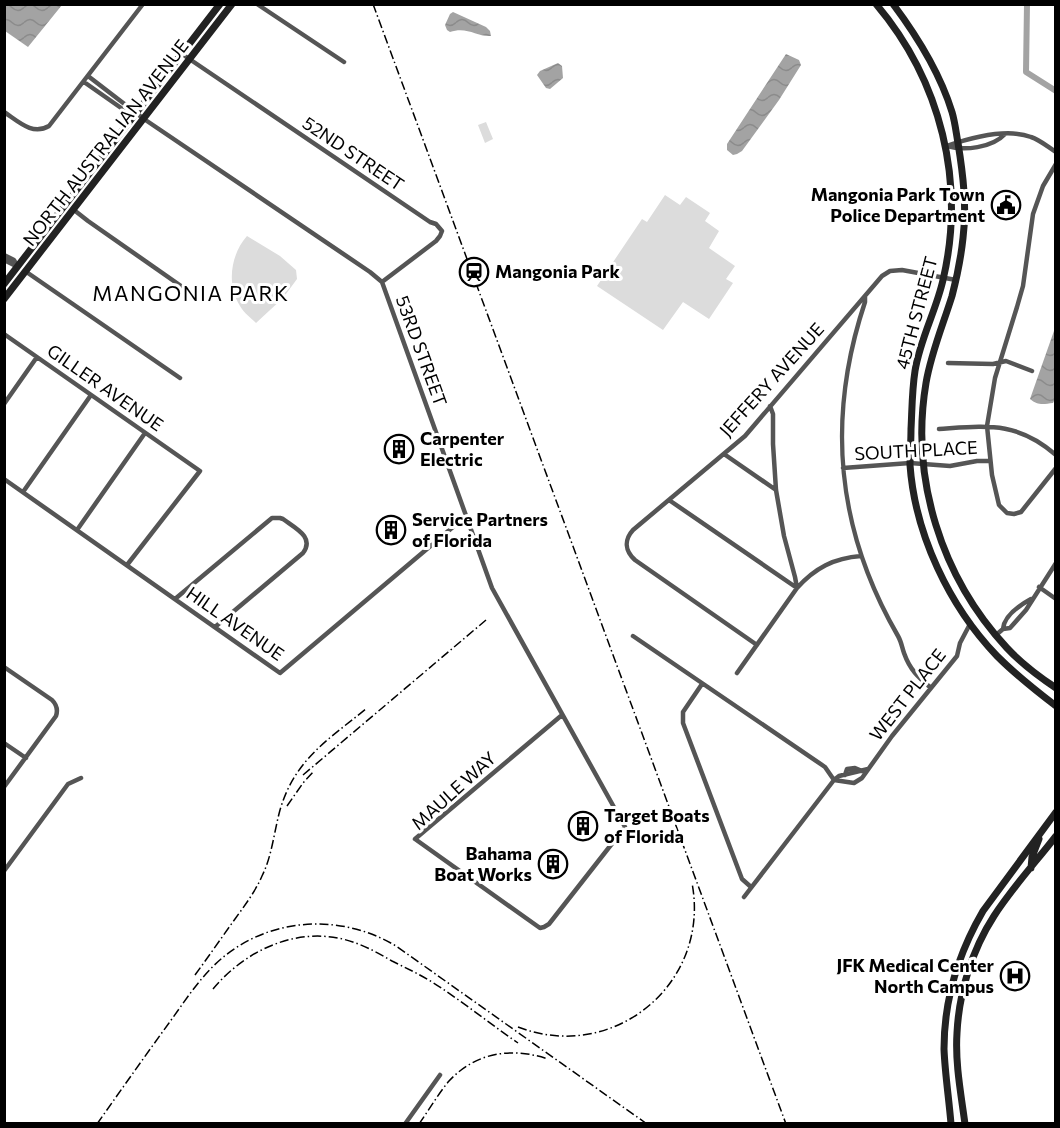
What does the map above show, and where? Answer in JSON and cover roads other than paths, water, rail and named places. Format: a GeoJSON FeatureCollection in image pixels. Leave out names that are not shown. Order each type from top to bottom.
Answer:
{"type":"FeatureCollection","features":[{"type":"Feature","properties":{"kind":"main road","name":"NORTH AUSTRALIAN AVENUE"},"geometry":{"type":"LineString","coordinates":[[4,284],[220,4]]}},
{"type":"Feature","properties":{"kind":"main road","name":"NORTH AUSTRALIAN AVENUE"},"geometry":{"type":"LineString","coordinates":[[4,299],[232,4]]}},
{"type":"Feature","properties":{"kind":"main road","name":"45TH STREET"},"geometry":{"type":"LineString","coordinates":[[876,4],[904,43],[921,74],[937,112],[946,146],[951,182],[952,220],[944,278],[920,350],[915,371],[911,411],[910,463],[926,540],[942,578],[970,624],[1010,669],[1056,706]]}},
{"type":"Feature","properties":{"kind":"main road","name":"45TH STREET"},"geometry":{"type":"LineString","coordinates":[[892,4],[920,44],[951,111],[964,197],[965,219],[956,280],[934,347],[926,384],[922,425],[927,495],[953,570],[974,606],[996,635],[1023,664],[1056,688]]}},
{"type":"Feature","properties":{"kind":"main road"},"geometry":{"type":"LineString","coordinates":[[977,632],[985,636],[996,635]]}},
{"type":"Feature","properties":{"kind":"main road"},"geometry":{"type":"LineString","coordinates":[[951,1124],[944,1049],[946,1009],[954,975],[966,942],[983,911],[1056,812]]}},
{"type":"Feature","properties":{"kind":"main road"},"geometry":{"type":"LineString","coordinates":[[1031,868],[1032,857],[1045,826]]}},
{"type":"Feature","properties":{"kind":"main road"},"geometry":{"type":"LineString","coordinates":[[965,1124],[958,1069],[957,1033],[966,978],[994,917],[1056,837]]}},
{"type":"Feature","properties":{"kind":"street"},"geometry":{"type":"LineString","coordinates":[[4,112],[29,129],[45,128],[84,82],[143,4]]}},
{"type":"Feature","properties":{"kind":"street"},"geometry":{"type":"LineString","coordinates":[[256,4],[344,62]]}},
{"type":"Feature","properties":{"kind":"street","name":"52ND STREET"},"geometry":{"type":"LineString","coordinates":[[182,54],[412,210],[441,227],[442,231],[436,241],[382,282]]}},
{"type":"Feature","properties":{"kind":"street","name":"53RD STREET"},"geometry":{"type":"LineString","coordinates":[[88,76],[144,118],[382,282],[492,588],[625,827],[549,924],[544,927],[536,926],[476,882]]}},
{"type":"Feature","properties":{"kind":"street","name":"53RD STREET"},"geometry":{"type":"LineString","coordinates":[[84,82],[124,110],[137,113]]}},
{"type":"Feature","properties":{"kind":"street"},"geometry":{"type":"LineString","coordinates":[[946,146],[972,148],[999,140],[1005,134],[1032,137],[1056,152]]}},
{"type":"Feature","properties":{"kind":"street"},"geometry":{"type":"LineString","coordinates":[[1056,164],[1043,186],[1033,214],[1023,286],[995,378],[987,426],[990,461],[999,506],[1004,512],[1018,513],[1024,509],[1056,468]]}},
{"type":"Feature","properties":{"kind":"street"},"geometry":{"type":"LineString","coordinates":[[74,210],[201,300]]}},
{"type":"Feature","properties":{"kind":"street"},"geometry":{"type":"LineString","coordinates":[[4,258],[180,378]]}},
{"type":"Feature","properties":{"kind":"street","name":"JEFFERY AVENUE"},"geometry":{"type":"LineString","coordinates":[[757,645],[635,560],[627,550],[630,534],[745,436],[882,276],[894,270],[902,270],[956,280]]}},
{"type":"Feature","properties":{"kind":"street"},"geometry":{"type":"LineString","coordinates":[[865,296],[844,388],[843,468],[850,515],[861,556],[879,601],[900,640],[914,674],[931,688]]}},
{"type":"Feature","properties":{"kind":"street","name":"GILLER AVENUE"},"geometry":{"type":"LineString","coordinates":[[4,334],[200,471],[127,565]]}},
{"type":"Feature","properties":{"kind":"street"},"geometry":{"type":"LineString","coordinates":[[4,404],[38,357]]}},
{"type":"Feature","properties":{"kind":"street"},"geometry":{"type":"LineString","coordinates":[[948,363],[993,364],[1006,361],[1032,371]]}},
{"type":"Feature","properties":{"kind":"street"},"geometry":{"type":"LineString","coordinates":[[23,492],[91,395]]}},
{"type":"Feature","properties":{"kind":"street"},"geometry":{"type":"LineString","coordinates":[[771,406],[776,490],[784,536],[797,588]]}},
{"type":"Feature","properties":{"kind":"street"},"geometry":{"type":"LineString","coordinates":[[939,429],[987,426],[1012,429],[1044,445],[1056,455]]}},
{"type":"Feature","properties":{"kind":"street"},"geometry":{"type":"LineString","coordinates":[[77,530],[145,432]]}},
{"type":"Feature","properties":{"kind":"street"},"geometry":{"type":"LineString","coordinates":[[724,453],[776,490]]}},
{"type":"Feature","properties":{"kind":"street","name":"SOUTH PLACE"},"geometry":{"type":"LineString","coordinates":[[843,468],[910,463],[950,466],[990,461]]}},
{"type":"Feature","properties":{"kind":"street","name":"HILL AVENUE"},"geometry":{"type":"LineString","coordinates":[[4,479],[280,673],[466,516]]}},
{"type":"Feature","properties":{"kind":"street"},"geometry":{"type":"LineString","coordinates":[[669,500],[797,588]]}},
{"type":"Feature","properties":{"kind":"street"},"geometry":{"type":"LineString","coordinates":[[175,598],[272,518],[283,519],[305,535],[308,542],[306,550],[215,627]]}},
{"type":"Feature","properties":{"kind":"street"},"geometry":{"type":"LineString","coordinates":[[737,673],[806,578],[821,567],[842,559],[861,556]]}},
{"type":"Feature","properties":{"kind":"street"},"geometry":{"type":"LineString","coordinates":[[996,635],[1019,606],[1033,598],[1056,563]]}},
{"type":"Feature","properties":{"kind":"street"},"geometry":{"type":"LineString","coordinates":[[1039,587],[1056,599]]}},
{"type":"Feature","properties":{"kind":"street","name":"WEST PLACE"},"geometry":{"type":"LineString","coordinates":[[834,780],[854,783],[862,778],[957,656],[970,624]]}},
{"type":"Feature","properties":{"kind":"street","name":"WEST PLACE"},"geometry":{"type":"LineString","coordinates":[[964,636],[977,632]]}},
{"type":"Feature","properties":{"kind":"street"},"geometry":{"type":"LineString","coordinates":[[633,636],[825,767],[834,780]]}},
{"type":"Feature","properties":{"kind":"street"},"geometry":{"type":"LineString","coordinates":[[4,667],[52,700],[57,708],[56,716],[4,787]]}},
{"type":"Feature","properties":{"kind":"street"},"geometry":{"type":"LineString","coordinates":[[702,684],[683,712],[683,723],[742,879],[752,887]]}},
{"type":"Feature","properties":{"kind":"street","name":"MAULE WAY"},"geometry":{"type":"LineString","coordinates":[[476,882],[415,839],[562,715]]}},
{"type":"Feature","properties":{"kind":"street"},"geometry":{"type":"LineString","coordinates":[[4,743],[26,758]]}},
{"type":"Feature","properties":{"kind":"street"},"geometry":{"type":"LineString","coordinates":[[744,897],[834,780],[845,775],[847,769],[855,768],[862,771],[868,769]]}},
{"type":"Feature","properties":{"kind":"street"},"geometry":{"type":"LineString","coordinates":[[4,872],[68,784],[81,778]]}},
{"type":"Feature","properties":{"kind":"street"},"geometry":{"type":"LineString","coordinates":[[405,1124],[440,1075]]}},
{"type":"Feature","properties":{"kind":"water"},"geometry":{"type":"Polygon","coordinates":[[[4,5],[62,5],[28,47],[5,31],[4,5]]]}},
{"type":"Feature","properties":{"kind":"water"},"geometry":{"type":"Polygon","coordinates":[[[453,12],[486,27],[491,36],[462,30],[450,32],[445,25],[453,12]]]}},
{"type":"Feature","properties":{"kind":"water"},"geometry":{"type":"Polygon","coordinates":[[[786,54],[799,60],[801,65],[742,151],[733,155],[727,150],[727,144],[786,54]]]}},
{"type":"Feature","properties":{"kind":"water"},"geometry":{"type":"Polygon","coordinates":[[[558,63],[562,66],[563,78],[550,89],[546,88],[537,75],[540,71],[558,63]]]}},
{"type":"Feature","properties":{"kind":"water"},"geometry":{"type":"Polygon","coordinates":[[[1055,328],[1055,399],[1053,403],[1038,404],[1030,399],[1055,328]]]}},
{"type":"Feature","properties":{"kind":"waterway"},"geometry":{"type":"LineString","coordinates":[[1027,4],[1026,72],[1056,91]]}},
{"type":"Feature","properties":{"kind":"railway"},"geometry":{"type":"LineString","coordinates":[[373,4],[786,1124]]}},
{"type":"Feature","properties":{"kind":"railway"},"geometry":{"type":"LineString","coordinates":[[303,775],[486,620]]}},
{"type":"Feature","properties":{"kind":"railway"},"geometry":{"type":"LineString","coordinates":[[195,975],[259,882],[268,860],[280,810],[294,777],[314,752],[367,708]]}},
{"type":"Feature","properties":{"kind":"railway"},"geometry":{"type":"LineString","coordinates":[[287,806],[313,772]]}},
{"type":"Feature","properties":{"kind":"railway"},"geometry":{"type":"LineString","coordinates":[[518,1027],[554,1036],[588,1034],[620,1024],[648,1006],[671,982],[686,953],[694,919],[692,883]]}},
{"type":"Feature","properties":{"kind":"railway"},"geometry":{"type":"LineString","coordinates":[[97,1124],[187,998],[213,966],[240,945],[261,935],[306,924],[352,928],[375,935],[396,946],[647,1124]]}},
{"type":"Feature","properties":{"kind":"railway"},"geometry":{"type":"LineString","coordinates":[[213,989],[238,965],[269,947],[302,937],[338,938],[366,947],[427,979],[518,1043]]}},
{"type":"Feature","properties":{"kind":"railway"},"geometry":{"type":"LineString","coordinates":[[419,1124],[449,1081],[471,1064],[483,1058],[508,1053],[535,1055],[548,1059]]}},
{"type":"Feature","properties":{"kind":"place","name":"Mangonia Park Town Police Department"},"geometry":{"type":"Point","coordinates":[1006,205]}},
{"type":"Feature","properties":{"kind":"place","name":"Mangonia Park"},"geometry":{"type":"Point","coordinates":[474,272]}},
{"type":"Feature","properties":{"kind":"place","name":"Carpenter Electric"},"geometry":{"type":"Point","coordinates":[399,449]}},
{"type":"Feature","properties":{"kind":"place","name":"Service Partners of Florida"},"geometry":{"type":"Point","coordinates":[391,530]}},
{"type":"Feature","properties":{"kind":"place","name":"Target Boats of Florida"},"geometry":{"type":"Point","coordinates":[583,826]}},
{"type":"Feature","properties":{"kind":"place","name":"Bahama Boat Works"},"geometry":{"type":"Point","coordinates":[553,864]}},
{"type":"Feature","properties":{"kind":"place","name":"JFK Medical Center North Campus"},"geometry":{"type":"Point","coordinates":[1015,976]}},
{"type":"Feature","properties":{"kind":"district","name":"MANGONIA PARK"},"geometry":{"type":"Point","coordinates":[191,294]}}]}
